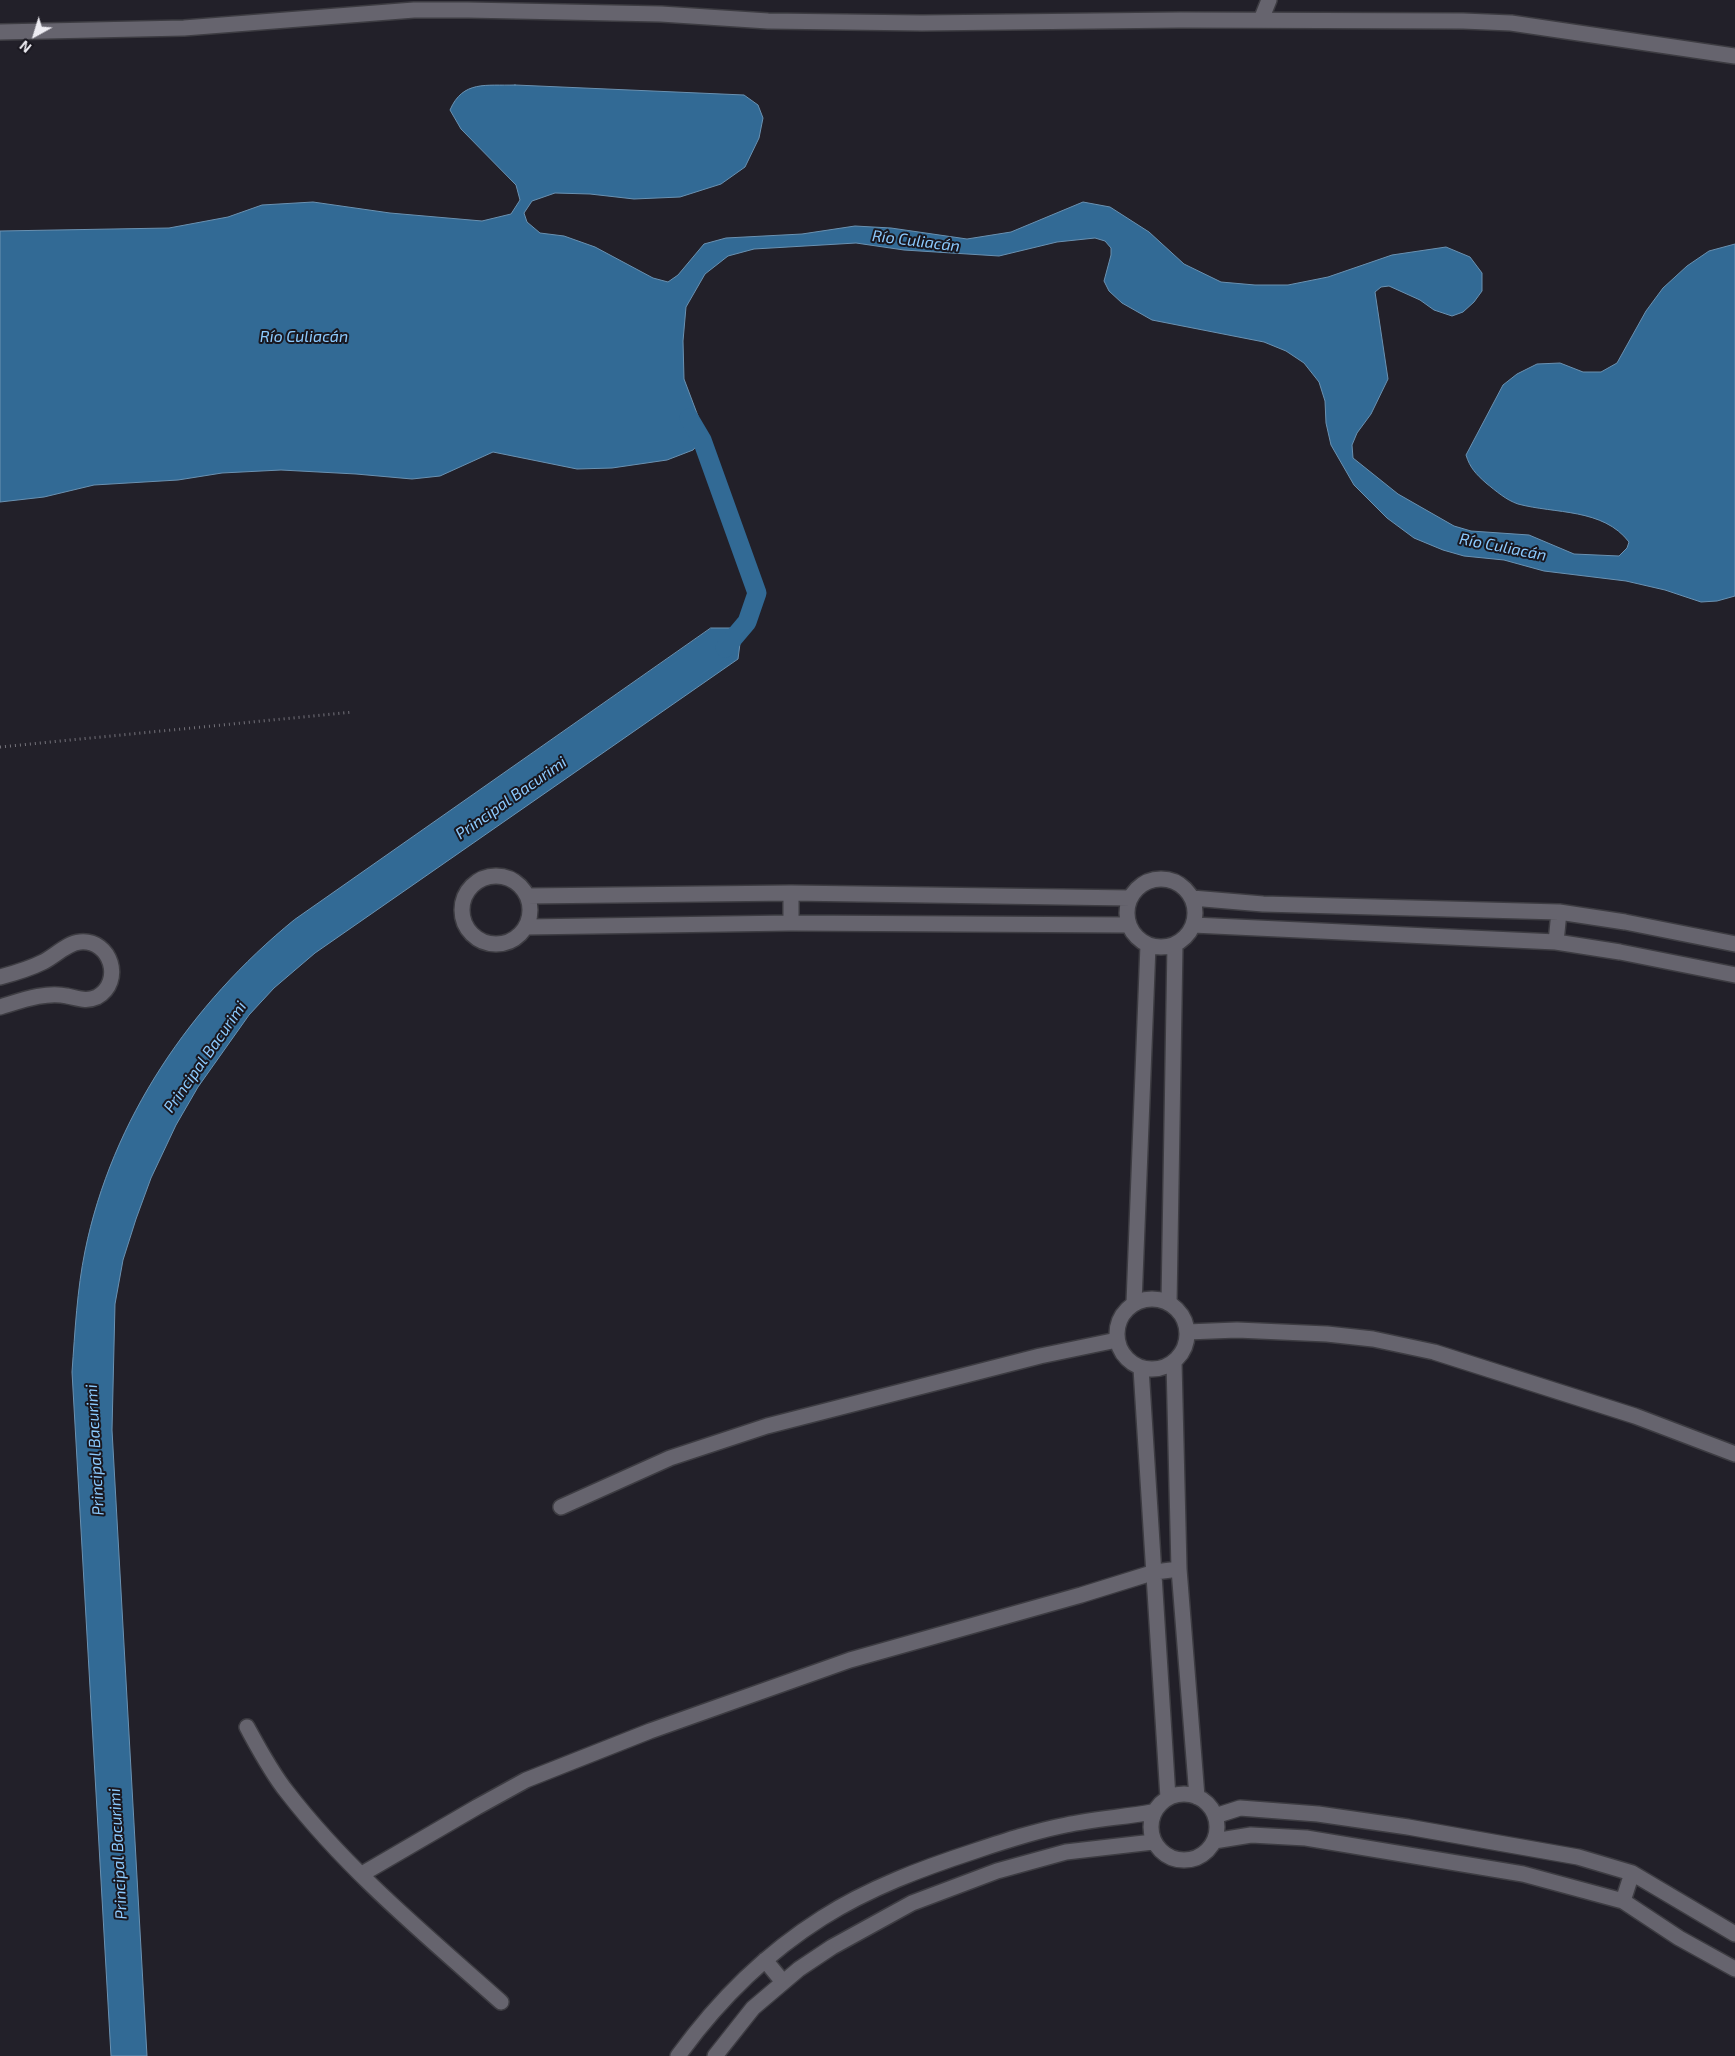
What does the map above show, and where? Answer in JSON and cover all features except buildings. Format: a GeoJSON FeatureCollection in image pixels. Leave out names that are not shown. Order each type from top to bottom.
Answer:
{"type":"FeatureCollection","features":[{"type":"Feature","properties":{"kind":"street"},"geometry":{"type":"LineString","coordinates":[[1260,20],[1269,0]]}},
{"type":"Feature","properties":{"kind":"street"},"geometry":{"type":"LineString","coordinates":[[0,32],[184,28],[414,10],[662,14],[768,21],[922,23],[1260,20],[1511,23],[1735,56]]}},
{"type":"Feature","properties":{"kind":"street"},"geometry":{"type":"LineString","coordinates":[[497,876],[508,878],[517,883],[527,896],[531,912],[526,927],[516,939],[506,944],[495,945],[483,942],[473,936],[466,927],[462,915],[462,903],[467,892],[475,883],[485,878],[497,876]]}},
{"type":"Feature","properties":{"kind":"street"},"geometry":{"type":"LineString","coordinates":[[1161,878],[1172,880],[1182,885],[1192,898],[1196,914],[1193,924],[1188,934],[1175,944],[1159,947],[1137,938],[1126,917],[1126,905],[1130,898],[1139,885],[1149,880],[1161,878]]}},
{"type":"Feature","properties":{"kind":"street"},"geometry":{"type":"LineString","coordinates":[[791,893],[791,923]]}},
{"type":"Feature","properties":{"kind":"street"},"geometry":{"type":"LineString","coordinates":[[527,896],[791,893],[1130,898]]}},
{"type":"Feature","properties":{"kind":"street"},"geometry":{"type":"LineString","coordinates":[[1192,898],[1263,904],[1559,912],[1625,922],[1735,944]]}},
{"type":"Feature","properties":{"kind":"street"},"geometry":{"type":"LineString","coordinates":[[1556,942],[1559,912]]}},
{"type":"Feature","properties":{"kind":"street"},"geometry":{"type":"LineString","coordinates":[[526,927],[791,923],[1129,925]]}},
{"type":"Feature","properties":{"kind":"street"},"geometry":{"type":"LineString","coordinates":[[1193,924],[1556,942],[1620,952],[1735,975]]}},
{"type":"Feature","properties":{"kind":"street"},"geometry":{"type":"LineString","coordinates":[[0,977],[28,969],[78,942],[96,945],[104,950],[112,967],[109,985],[96,997],[87,1000],[53,994],[0,1007]]}},
{"type":"Feature","properties":{"kind":"street"},"geometry":{"type":"LineString","coordinates":[[1134,1304],[1148,944]]}},
{"type":"Feature","properties":{"kind":"street"},"geometry":{"type":"LineString","coordinates":[[1168,1303],[1175,944]]}},
{"type":"Feature","properties":{"kind":"street"},"geometry":{"type":"LineString","coordinates":[[1145,1299],[1157,1299],[1168,1303],[1178,1310],[1185,1320],[1187,1332],[1182,1354],[1164,1368],[1153,1370],[1141,1368],[1131,1363],[1123,1355],[1116,1333],[1118,1322],[1124,1311],[1145,1299]]}},
{"type":"Feature","properties":{"kind":"street"},"geometry":{"type":"LineString","coordinates":[[1187,1332],[1237,1330],[1327,1334],[1373,1339],[1434,1352],[1635,1416],[1735,1454]]}},
{"type":"Feature","properties":{"kind":"street"},"geometry":{"type":"LineString","coordinates":[[561,1507],[670,1458],[767,1426],[1040,1356],[1117,1340]]}},
{"type":"Feature","properties":{"kind":"street"},"geometry":{"type":"LineString","coordinates":[[1174,1362],[1179,1569],[1197,1797]]}},
{"type":"Feature","properties":{"kind":"street"},"geometry":{"type":"LineString","coordinates":[[1141,1368],[1168,1798]]}},
{"type":"Feature","properties":{"kind":"street"},"geometry":{"type":"LineString","coordinates":[[362,1874],[526,1780],[650,1731],[850,1660],[1155,1572],[1179,1569]]}},
{"type":"Feature","properties":{"kind":"street"},"geometry":{"type":"LineString","coordinates":[[246,1727],[286,1791],[318,1830],[433,1942],[501,2002]]}},
{"type":"Feature","properties":{"kind":"street"},"geometry":{"type":"LineString","coordinates":[[678,2056],[730,1992],[765,1960],[823,1917],[897,1880],[941,1862],[1018,1836],[1067,1825],[1152,1812],[1168,1798],[1176,1794],[1187,1794],[1197,1797],[1206,1803],[1215,1816],[1217,1831],[1214,1841],[1208,1850],[1190,1860],[1168,1857],[1159,1850],[1154,1842],[1150,1829],[1152,1812]]}},
{"type":"Feature","properties":{"kind":"street"},"geometry":{"type":"LineString","coordinates":[[1215,1816],[1240,1808],[1318,1814],[1408,1826],[1578,1857],[1632,1873],[1735,1934]]}},
{"type":"Feature","properties":{"kind":"street"},"geometry":{"type":"LineString","coordinates":[[1214,1841],[1251,1835],[1306,1838],[1523,1874],[1623,1902],[1679,1938],[1735,1969]]}},
{"type":"Feature","properties":{"kind":"street"},"geometry":{"type":"LineString","coordinates":[[715,2056],[753,2008],[798,1969],[832,1947],[912,1904],[997,1871],[1066,1852],[1154,1842]]}},
{"type":"Feature","properties":{"kind":"street"},"geometry":{"type":"LineString","coordinates":[[1623,1902],[1632,1873]]}},
{"type":"Feature","properties":{"kind":"street"},"geometry":{"type":"LineString","coordinates":[[765,1960],[784,1982]]}},
{"type":"Feature","properties":{"kind":"path"},"geometry":{"type":"LineString","coordinates":[[0,747],[353,712]]}},
{"type":"Feature","properties":{"kind":"water","name":"Río Culiacán"},"geometry":{"type":"Polygon","coordinates":[[[485,85],[744,95],[758,105],[763,118],[759,138],[745,167],[721,184],[680,197],[634,199],[590,194],[555,193],[532,201],[524,213],[527,222],[540,233],[564,236],[595,247],[653,278],[668,282],[678,275],[704,244],[726,238],[802,234],[855,226],[891,228],[967,239],[1011,232],[1083,202],[1110,207],[1149,232],[1184,264],[1221,282],[1288,285],[1328,277],[1392,255],[1446,247],[1470,257],[1482,273],[1482,291],[1463,312],[1452,316],[1434,310],[1420,300],[1389,286],[1381,287],[1375,292],[1388,379],[1371,414],[1357,433],[1352,445],[1353,458],[1398,494],[1454,526],[1471,531],[1529,535],[1574,554],[1619,556],[1627,548],[1629,542],[1606,523],[1592,518],[1518,504],[1509,500],[1479,477],[1471,467],[1466,455],[1503,385],[1517,374],[1537,364],[1560,363],[1583,372],[1601,372],[1617,363],[1646,311],[1663,288],[1687,266],[1709,251],[1735,244],[1735,596],[1717,601],[1701,602],[1665,590],[1626,581],[1544,571],[1504,560],[1464,556],[1414,538],[1387,518],[1354,485],[1331,445],[1326,423],[1325,401],[1319,382],[1304,363],[1286,351],[1264,342],[1152,320],[1122,303],[1109,291],[1104,281],[1111,248],[1105,241],[1095,238],[1057,242],[999,256],[904,250],[856,243],[754,249],[728,256],[705,274],[686,307],[683,341],[684,379],[701,424],[702,440],[693,450],[667,460],[612,468],[577,469],[493,452],[440,476],[412,479],[281,470],[222,473],[178,480],[94,485],[44,497],[0,502],[0,231],[169,228],[228,217],[262,205],[313,202],[390,213],[482,221],[511,214],[520,200],[516,185],[461,129],[450,110],[455,100],[469,89],[485,85]]]}},
{"type":"Feature","properties":{"kind":"water"},"geometry":{"type":"Polygon","coordinates":[[[711,628],[742,628],[738,659],[315,953],[274,988],[249,1015],[198,1087],[176,1125],[151,1178],[123,1260],[115,1304],[112,1430],[147,2056],[111,2056],[72,1372],[82,1266],[98,1202],[115,1155],[136,1110],[161,1068],[190,1027],[222,989],[257,953],[294,920],[711,628]]]}},
{"type":"Feature","properties":{"kind":"waterway","name":"Principal Bacurimi"},"geometry":{"type":"LineString","coordinates":[[689,418],[702,440],[757,593],[747,622],[725,648]]}}]}
